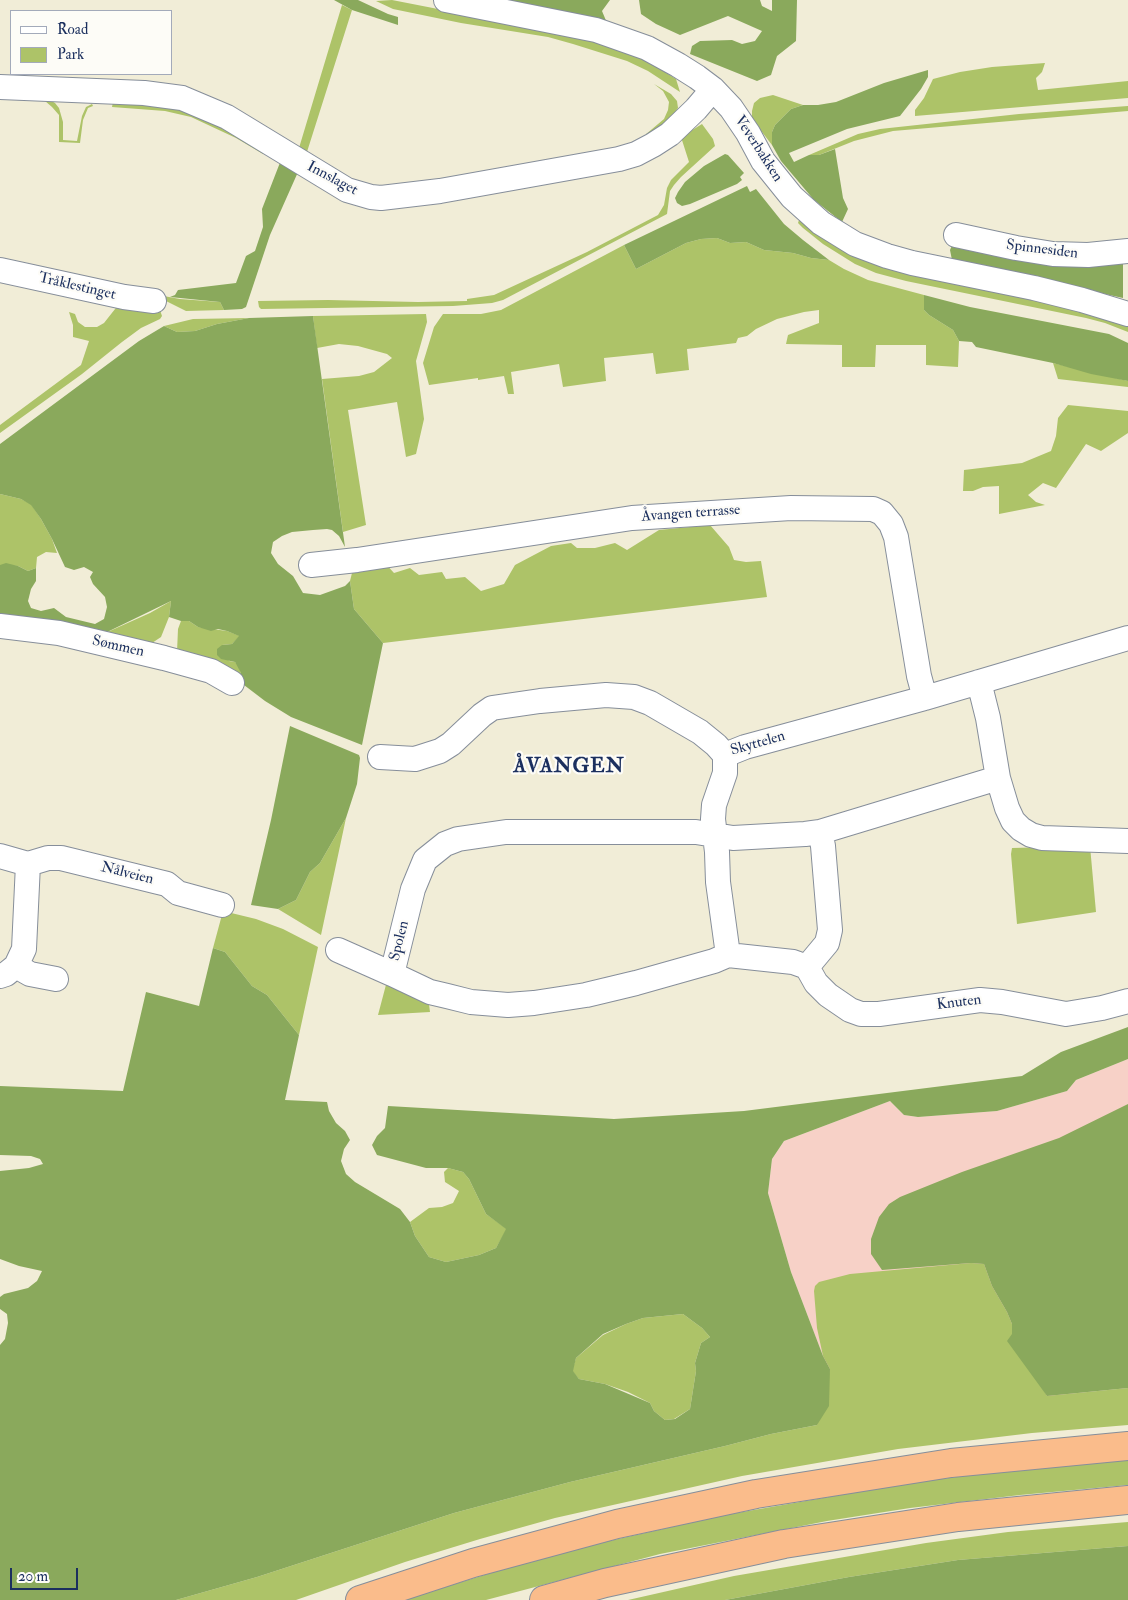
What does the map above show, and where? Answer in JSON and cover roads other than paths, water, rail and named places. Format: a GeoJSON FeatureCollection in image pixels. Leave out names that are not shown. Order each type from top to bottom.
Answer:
{"type":"FeatureCollection","features":[{"type":"Feature","properties":{"kind":"highway"},"geometry":{"type":"LineString","coordinates":[[360,1600],[473,1563],[616,1524],[756,1494],[951,1463],[1128,1446]]}},
{"type":"Feature","properties":{"kind":"highway"},"geometry":{"type":"LineString","coordinates":[[544,1600],[605,1583],[784,1544],[958,1517],[1128,1500]]}},
{"type":"Feature","properties":{"kind":"street","name":"Veverbakken"},"geometry":{"type":"LineString","coordinates":[[446,0],[596,30],[647,48],[697,77],[713,89],[731,108],[748,133],[763,161],[792,197],[821,223],[855,244],[912,263],[1034,288],[1128,314]]}},
{"type":"Feature","properties":{"kind":"street","name":"Innslaget"},"geometry":{"type":"LineString","coordinates":[[0,87],[144,93],[182,98],[227,117],[347,190],[381,198],[440,191],[619,159],[636,154],[653,146],[670,134],[696,109],[713,89]]}},
{"type":"Feature","properties":{"kind":"street","name":"Spinnesiden"},"geometry":{"type":"LineString","coordinates":[[956,235],[1053,254],[1088,255],[1128,251]]}},
{"type":"Feature","properties":{"kind":"street","name":"Tråklestinget"},"geometry":{"type":"LineString","coordinates":[[0,270],[124,298],[154,301]]}},
{"type":"Feature","properties":{"kind":"street","name":"Åvangen terrasse"},"geometry":{"type":"LineString","coordinates":[[311,565],[357,560],[632,518],[791,508],[873,509],[882,513],[891,524],[896,538],[919,676],[925,698]]}},
{"type":"Feature","properties":{"kind":"street","name":"Sømmen"},"geometry":{"type":"LineString","coordinates":[[0,626],[59,633],[164,658],[211,671],[232,683]]}},
{"type":"Feature","properties":{"kind":"street","name":"Skyttelen"},"geometry":{"type":"LineString","coordinates":[[380,757],[415,759],[433,754],[451,744],[492,708],[540,701],[606,695],[634,697],[650,702],[700,732],[725,754],[925,698],[1128,638]]}},
{"type":"Feature","properties":{"kind":"street"},"geometry":{"type":"LineString","coordinates":[[979,682],[988,718],[998,778],[1013,821],[1031,835],[1042,838],[1128,841]]}},
{"type":"Feature","properties":{"kind":"street"},"geometry":{"type":"LineString","coordinates":[[725,754],[725,772],[714,805],[712,819],[728,955],[793,962],[807,967],[826,943],[830,930],[823,846],[820,832]]}},
{"type":"Feature","properties":{"kind":"street"},"geometry":{"type":"LineString","coordinates":[[715,836],[734,838],[820,832],[998,778]]}},
{"type":"Feature","properties":{"kind":"street","name":"Spolen"},"geometry":{"type":"LineString","coordinates":[[715,836],[696,832],[506,832],[478,835],[445,844],[425,860],[413,889],[392,974],[430,992],[471,1002],[508,1005],[534,1004],[636,984],[714,961],[728,955]]}},
{"type":"Feature","properties":{"kind":"street","name":"Nålveien"},"geometry":{"type":"LineString","coordinates":[[0,856],[28,864],[48,858],[61,858],[168,884],[178,893],[222,905]]}},
{"type":"Feature","properties":{"kind":"street"},"geometry":{"type":"LineString","coordinates":[[28,864],[24,949],[8,971],[56,979]]}},
{"type":"Feature","properties":{"kind":"street"},"geometry":{"type":"LineString","coordinates":[[338,950],[392,974]]}},
{"type":"Feature","properties":{"kind":"street","name":"Knuten"},"geometry":{"type":"LineString","coordinates":[[807,967],[816,982],[828,995],[850,1010],[861,1014],[879,1014],[980,1000],[1002,1002],[1066,1014],[1102,1008],[1128,1001]]}},
{"type":"Feature","properties":{"kind":"district","name":"ÅVANGEN"},"geometry":{"type":"Point","coordinates":[569,768]}}]}
